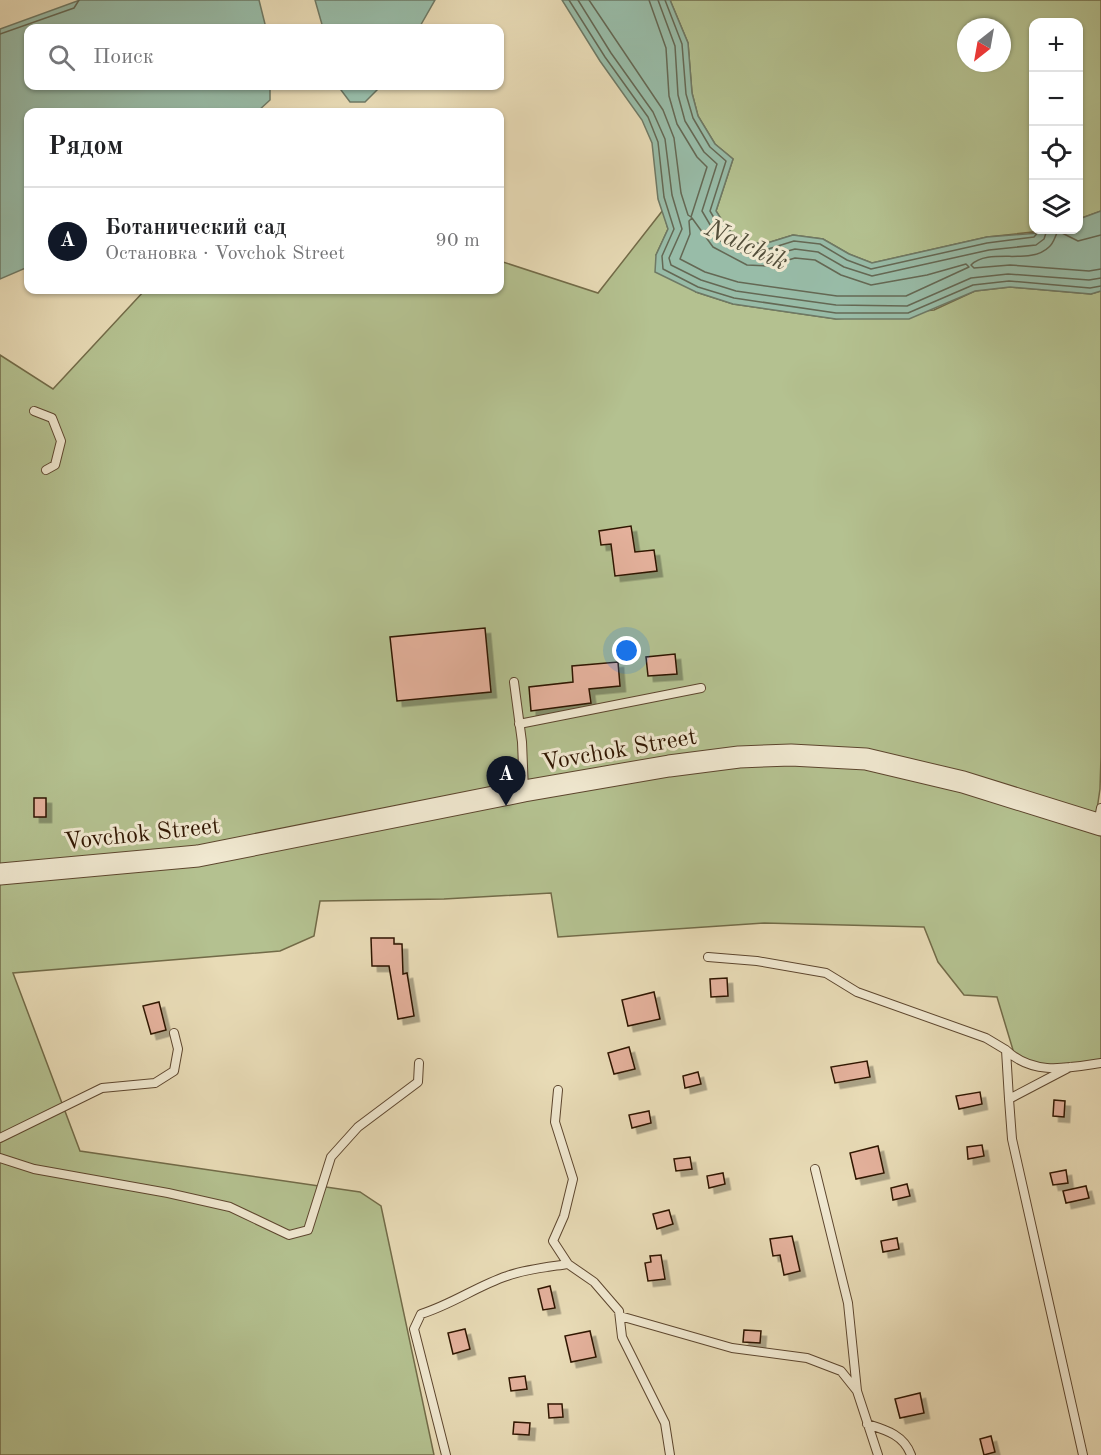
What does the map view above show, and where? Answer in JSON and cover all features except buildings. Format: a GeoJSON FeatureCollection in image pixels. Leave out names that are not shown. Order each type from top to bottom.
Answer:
{"type":"FeatureCollection","features":[{"type":"Feature","properties":{"kind":"street","name":"Vovchok Street"},"geometry":{"type":"LineString","coordinates":[[0,874],[198,855],[524,791],[706,760],[768,756],[866,759],[963,782],[1100,819]]}},
{"type":"Feature","properties":{"kind":"lane"},"geometry":{"type":"LineString","coordinates":[[34,411],[52,418],[61,441],[55,465],[46,470]]}},
{"type":"Feature","properties":{"kind":"lane"},"geometry":{"type":"LineString","coordinates":[[514,682],[524,791]]}},
{"type":"Feature","properties":{"kind":"lane"},"geometry":{"type":"LineString","coordinates":[[519,724],[701,688]]}},
{"type":"Feature","properties":{"kind":"lane"},"geometry":{"type":"LineString","coordinates":[[708,957],[757,961],[826,973],[857,992],[986,1038],[1006,1050],[1016,1060],[1047,1070],[1101,1063]]}},
{"type":"Feature","properties":{"kind":"lane"},"geometry":{"type":"LineString","coordinates":[[0,1138],[102,1088],[155,1083],[174,1071],[178,1049],[174,1033]]}},
{"type":"Feature","properties":{"kind":"lane"},"geometry":{"type":"LineString","coordinates":[[1006,1050],[1012,1139],[1083,1455]]}},
{"type":"Feature","properties":{"kind":"lane"},"geometry":{"type":"LineString","coordinates":[[0,1158],[34,1169],[168,1193],[230,1207],[289,1234],[308,1230],[331,1158],[358,1127],[418,1082],[419,1063]]}},
{"type":"Feature","properties":{"kind":"lane"},"geometry":{"type":"LineString","coordinates":[[1009,1099],[1070,1067]]}},
{"type":"Feature","properties":{"kind":"lane"},"geometry":{"type":"LineString","coordinates":[[558,1090],[555,1122],[573,1179],[564,1216],[553,1240],[568,1264],[594,1282],[619,1311],[622,1337],[665,1423],[670,1455]]}},
{"type":"Feature","properties":{"kind":"lane"},"geometry":{"type":"LineString","coordinates":[[815,1169],[848,1303],[857,1391],[878,1455]]}},
{"type":"Feature","properties":{"kind":"lane"},"geometry":{"type":"LineString","coordinates":[[446,1455],[414,1329],[421,1314],[450,1305],[481,1286],[510,1275],[568,1264]]}},
{"type":"Feature","properties":{"kind":"lane"},"geometry":{"type":"LineString","coordinates":[[620,1316],[732,1348],[807,1358],[841,1371],[857,1391]]}},
{"type":"Feature","properties":{"kind":"lane"},"geometry":{"type":"LineString","coordinates":[[867,1424],[893,1433],[908,1446],[911,1455]]}},
{"type":"Feature","properties":{"kind":"shaded area"},"geometry":{"type":"Polygon","coordinates":[[[670,0],[1101,0],[1101,211],[1083,218],[1083,18],[1029,18],[1029,232],[987,237],[872,263],[849,254],[823,239],[793,235],[764,244],[750,242],[728,230],[716,211],[733,159],[715,144],[698,116],[692,93],[688,43],[670,0]]]}},
{"type":"Feature","properties":{"kind":"shaded area"},"geometry":{"type":"Polygon","coordinates":[[[663,210],[668,229],[656,255],[696,292],[733,304],[836,319],[934,310],[975,291],[1010,287],[1091,294],[1101,291],[1101,757],[1100,789],[1095,823],[1101,825],[1101,1063],[1047,1070],[1016,1060],[997,997],[964,995],[938,962],[924,927],[764,923],[558,937],[551,893],[444,899],[320,901],[314,936],[280,951],[13,973],[80,1151],[360,1192],[381,1206],[434,1455],[0,1455],[0,355],[53,389],[141,294],[504,294],[504,262],[598,293],[663,210]]]}},
{"type":"Feature","properties":{"kind":"water"},"geometry":{"type":"Polygon","coordinates":[[[80,0],[259,0],[265,24],[24,24],[24,90],[270,90],[270,100],[261,108],[24,108],[24,269],[0,279],[0,29],[80,0]]]}},
{"type":"Feature","properties":{"kind":"water"},"geometry":{"type":"Polygon","coordinates":[[[315,0],[435,0],[421,24],[322,24],[315,0]]]}},
{"type":"Feature","properties":{"kind":"water","name":"Nalchik"},"geometry":{"type":"Polygon","coordinates":[[[562,0],[670,0],[688,43],[692,93],[698,116],[715,144],[733,159],[716,211],[728,230],[750,242],[764,244],[793,235],[823,239],[849,254],[872,263],[987,237],[1029,234],[1083,234],[1083,218],[1101,211],[1101,291],[1091,294],[1010,287],[975,291],[909,319],[836,319],[733,304],[696,292],[655,272],[656,255],[668,229],[658,199],[652,143],[642,120],[600,61],[562,0]]]}},
{"type":"Feature","properties":{"kind":"water"},"geometry":{"type":"Polygon","coordinates":[[[341,90],[377,90],[365,102],[350,102],[341,90]]]}},
{"type":"Feature","properties":{"kind":"place","name":"Ботанический сад"},"geometry":{"type":"Point","coordinates":[506,806]}}]}
